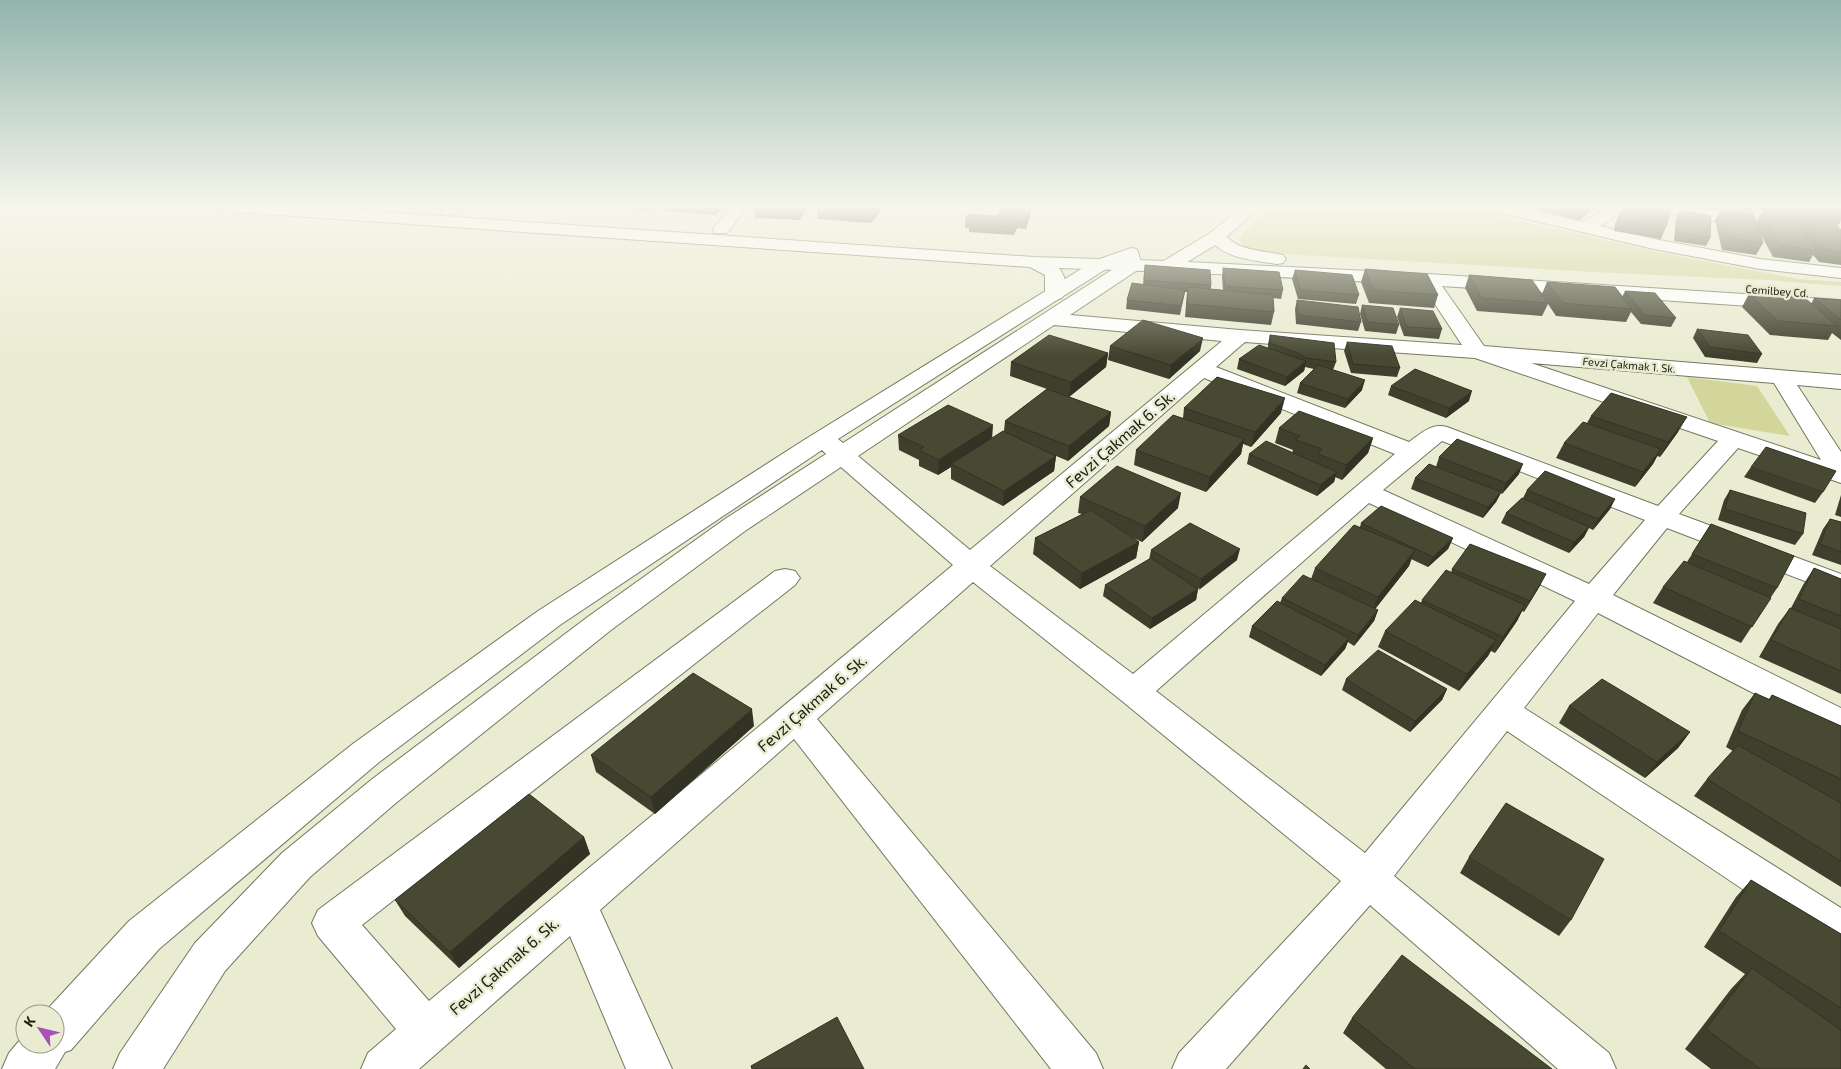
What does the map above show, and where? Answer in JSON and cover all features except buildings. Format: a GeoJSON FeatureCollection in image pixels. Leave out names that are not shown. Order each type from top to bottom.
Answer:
{"type":"FeatureCollection","features":[{"type":"Feature","properties":{"kind":"street"},"geometry":{"type":"LineString","coordinates":[[943,256],[1100,265],[1139,259]]}},
{"type":"Feature","properties":{"kind":"street","name":"Cemilbey Cd."},"geometry":{"type":"LineString","coordinates":[[1104,256],[1428,280],[1841,306]]}},
{"type":"Feature","properties":{"kind":"street"},"geometry":{"type":"LineString","coordinates":[[1169,260],[1174,256]]}},
{"type":"Feature","properties":{"kind":"street","name":"Cemilbey Cd."},"geometry":{"type":"LineString","coordinates":[[1169,260],[1184,256]]}},
{"type":"Feature","properties":{"kind":"street","name":"Cemilbey Cd."},"geometry":{"type":"LineString","coordinates":[[1224,256],[1841,294]]}},
{"type":"Feature","properties":{"kind":"street"},"geometry":{"type":"LineString","coordinates":[[1264,256],[1278,259]]}},
{"type":"Feature","properties":{"kind":"street"},"geometry":{"type":"LineString","coordinates":[[1721,256],[1760,264],[1841,273]]}},
{"type":"Feature","properties":{"kind":"street"},"geometry":{"type":"LineString","coordinates":[[42,1055],[144,935],[366,753],[550,618],[832,447],[1053,306],[1139,259]]}},
{"type":"Feature","properties":{"kind":"street"},"geometry":{"type":"LineString","coordinates":[[1032,262],[1054,272],[1057,279],[1053,306]]}},
{"type":"Feature","properties":{"kind":"street"},"geometry":{"type":"LineString","coordinates":[[1053,306],[1100,265]]}},
{"type":"Feature","properties":{"kind":"street"},"geometry":{"type":"LineString","coordinates":[[1428,280],[1477,352]]}},
{"type":"Feature","properties":{"kind":"street"},"geometry":{"type":"LineString","coordinates":[[1053,306],[1240,336],[1477,352],[1841,473]]}},
{"type":"Feature","properties":{"kind":"street","name":"Fevzi Çakmak 6. Sk."},"geometry":{"type":"LineString","coordinates":[[384,1069],[1240,336]]}},
{"type":"Feature","properties":{"kind":"street","name":"Fevzi Çakmak 1. Sk."},"geometry":{"type":"LineString","coordinates":[[1477,352],[1841,382]]}},
{"type":"Feature","properties":{"kind":"street"},"geometry":{"type":"LineString","coordinates":[[1201,369],[1412,452]]}},
{"type":"Feature","properties":{"kind":"street"},"geometry":{"type":"LineString","coordinates":[[1781,377],[1841,473]]}},
{"type":"Feature","properties":{"kind":"street"},"geometry":{"type":"LineString","coordinates":[[1134,692],[1412,452],[1439,432],[1841,585]]}},
{"type":"Feature","properties":{"kind":"street"},"geometry":{"type":"LineString","coordinates":[[1195,1069],[1368,879],[1594,598],[1662,517],[1734,438]]}},
{"type":"Feature","properties":{"kind":"street"},"geometry":{"type":"LineString","coordinates":[[832,447],[971,566],[1134,692],[1368,879],[1593,1069]]}},
{"type":"Feature","properties":{"kind":"street"},"geometry":{"type":"LineString","coordinates":[[136,1069],[210,957],[296,864],[384,791],[600,623],[735,525],[832,447]]}},
{"type":"Feature","properties":{"kind":"street"},"geometry":{"type":"LineString","coordinates":[[1366,492],[1594,598],[1841,724]]}},
{"type":"Feature","properties":{"kind":"street"},"geometry":{"type":"LineString","coordinates":[[427,1032],[333,923],[785,578]]}},
{"type":"Feature","properties":{"kind":"street"},"geometry":{"type":"LineString","coordinates":[[1502,711],[1841,931]]}},
{"type":"Feature","properties":{"kind":"street"},"geometry":{"type":"LineString","coordinates":[[796,717],[1080,1069]]}},
{"type":"Feature","properties":{"kind":"street"},"geometry":{"type":"LineString","coordinates":[[577,903],[649,1069]]}},
{"type":"Feature","properties":{"kind":"green space"},"geometry":{"type":"Polygon","coordinates":[[[1316,256],[1677,256],[1799,279],[1841,282],[1841,286],[1767,280],[1316,256]]]}},
{"type":"Feature","properties":{"kind":"green space"},"geometry":{"type":"Polygon","coordinates":[[[1687,377],[1757,386],[1790,436],[1710,423],[1687,377]]]}}]}
